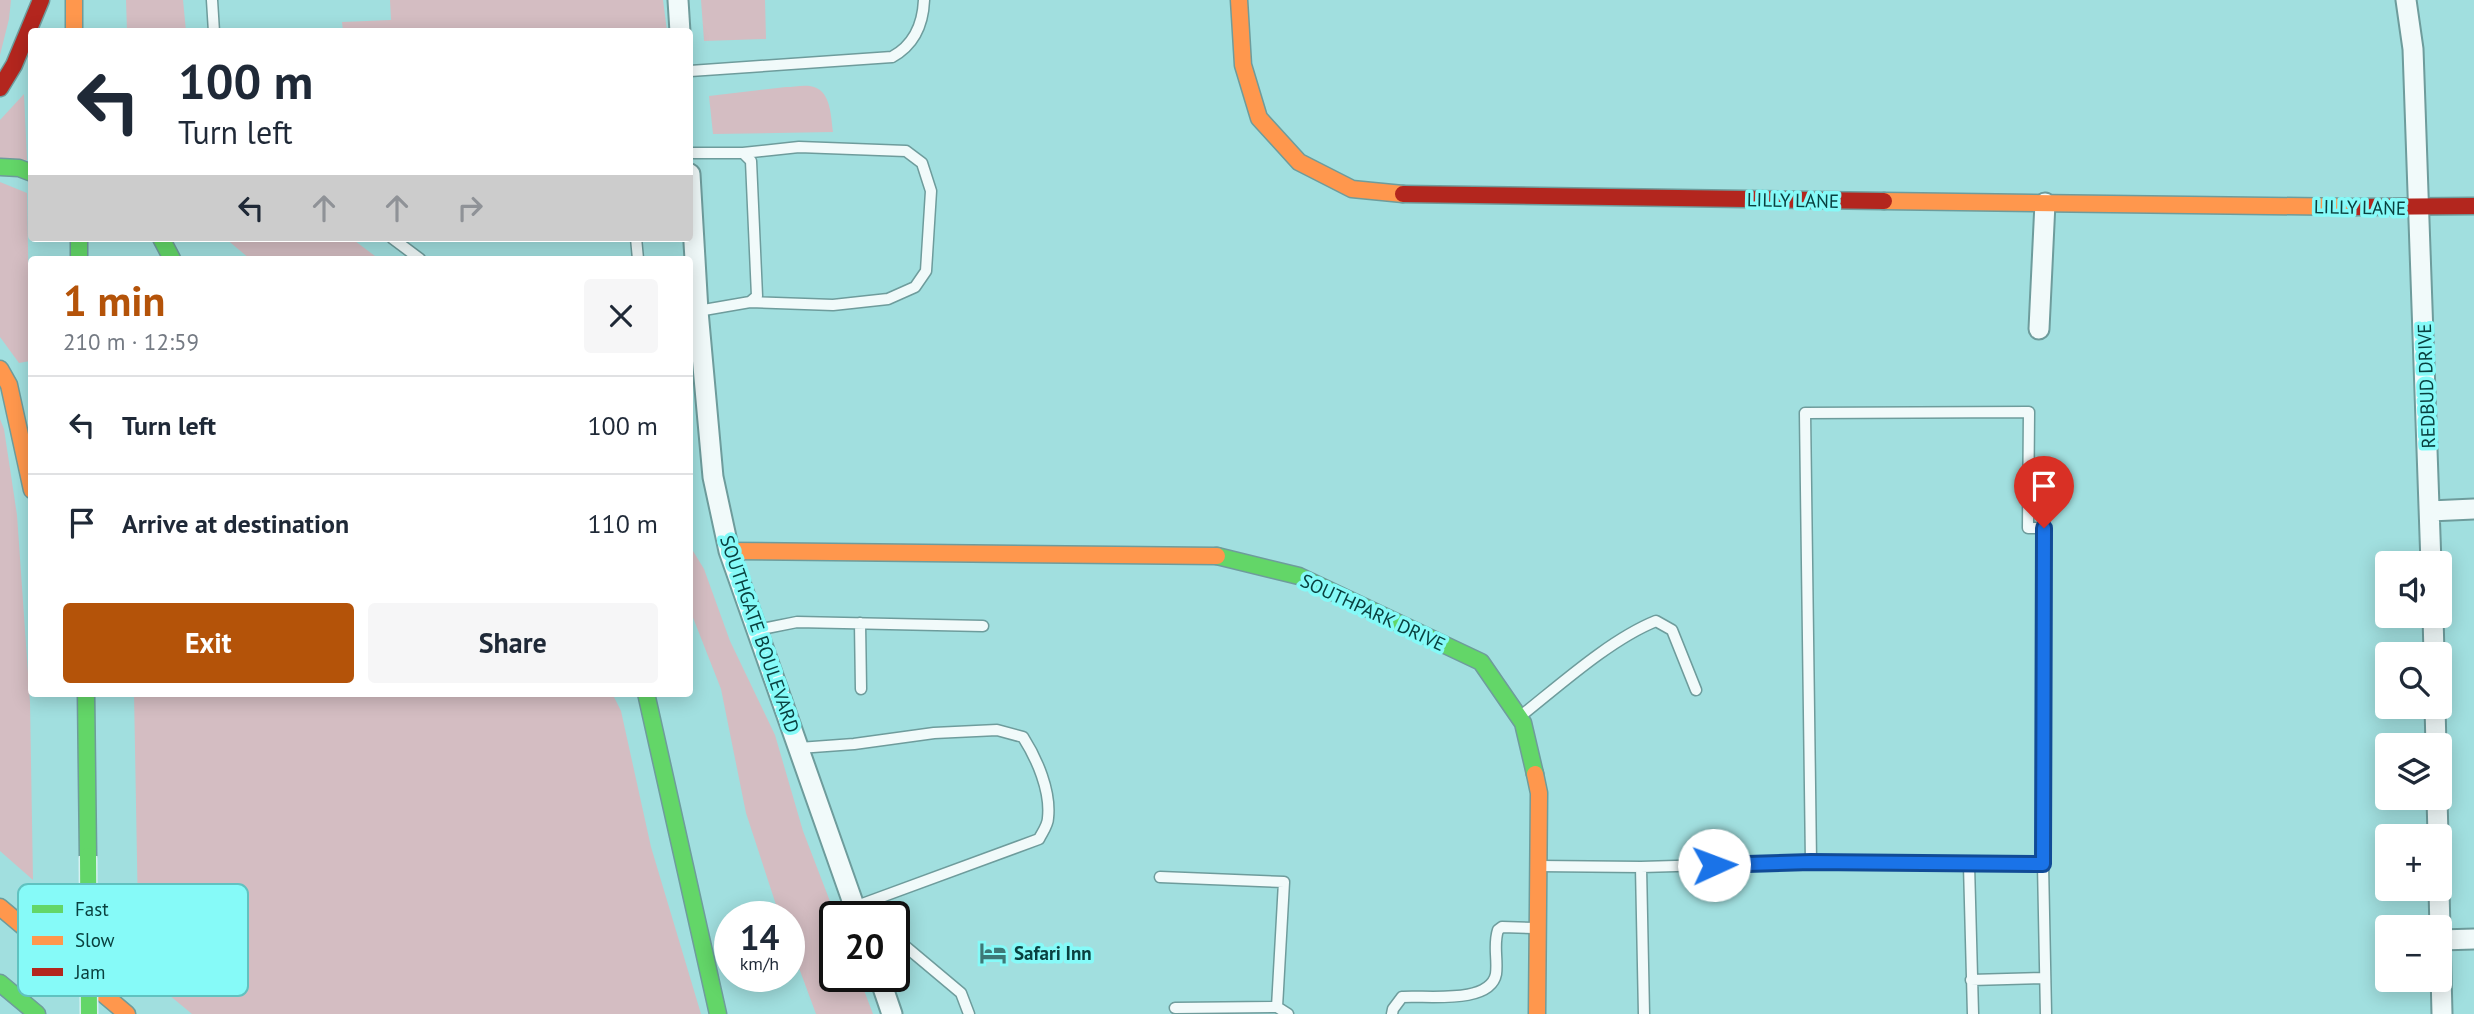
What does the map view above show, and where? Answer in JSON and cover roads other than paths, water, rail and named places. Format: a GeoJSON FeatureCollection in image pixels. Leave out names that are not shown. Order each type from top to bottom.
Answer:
{"type":"FeatureCollection","features":[{"type":"Feature","properties":{"kind":"main road"},"geometry":{"type":"LineString","coordinates":[[29,28],[41,0]]}},
{"type":"Feature","properties":{"kind":"main road"},"geometry":{"type":"LineString","coordinates":[[74,0],[75,28]]}},
{"type":"Feature","properties":{"kind":"main road","name":"LILLY LANE"},"geometry":{"type":"LineString","coordinates":[[1239,0],[1243,65],[1259,118],[1299,162],[1352,189],[1408,195],[2419,208],[2474,206]]}},
{"type":"Feature","properties":{"kind":"main road"},"geometry":{"type":"LineString","coordinates":[[0,88],[14,65],[28,31]]}},
{"type":"Feature","properties":{"kind":"main road"},"geometry":{"type":"LineString","coordinates":[[0,167],[19,167],[28,171]]}},
{"type":"Feature","properties":{"kind":"main road"},"geometry":{"type":"LineString","coordinates":[[0,369],[9,385],[28,472]]}},
{"type":"Feature","properties":{"kind":"main road","name":"SOUTHPARK DRIVE"},"geometry":{"type":"LineString","coordinates":[[729,551],[1214,555],[1299,576],[1481,662],[1523,723],[1539,793],[1537,1014]]}},
{"type":"Feature","properties":{"kind":"main road"},"geometry":{"type":"LineString","coordinates":[[75,697],[88,758]]}},
{"type":"Feature","properties":{"kind":"main road"},"geometry":{"type":"LineString","coordinates":[[86,697],[88,884]]}},
{"type":"Feature","properties":{"kind":"main road"},"geometry":{"type":"LineString","coordinates":[[647,697],[718,1014]]}},
{"type":"Feature","properties":{"kind":"main road"},"geometry":{"type":"LineString","coordinates":[[0,907],[18,922]]}},
{"type":"Feature","properties":{"kind":"main road"},"geometry":{"type":"LineString","coordinates":[[0,983],[37,1014]]}},
{"type":"Feature","properties":{"kind":"main road"},"geometry":{"type":"LineString","coordinates":[[89,996],[89,1014]]}},
{"type":"Feature","properties":{"kind":"main road"},"geometry":{"type":"LineString","coordinates":[[106,996],[127,1014]]}},
{"type":"Feature","properties":{"kind":"street"},"geometry":{"type":"LineString","coordinates":[[678,0],[680,28]]}},
{"type":"Feature","properties":{"kind":"street","name":"REDBUD DRIVE"},"geometry":{"type":"LineString","coordinates":[[2406,0],[2413,49],[2431,551]]}},
{"type":"Feature","properties":{"kind":"street"},"geometry":{"type":"LineString","coordinates":[[2039,329],[2045,203]]}},
{"type":"Feature","properties":{"kind":"street","name":"SOUTHGATE BOULEVARD"},"geometry":{"type":"LineString","coordinates":[[693,225],[713,477],[729,551],[852,901]]}},
{"type":"Feature","properties":{"kind":"street"},"geometry":{"type":"LineString","coordinates":[[2430,511],[2474,509]]}},
{"type":"Feature","properties":{"kind":"street"},"geometry":{"type":"LineString","coordinates":[[2452,940],[2474,939]]}},
{"type":"Feature","properties":{"kind":"street"},"geometry":{"type":"LineString","coordinates":[[884,992],[892,1014]]}},
{"type":"Feature","properties":{"kind":"street"},"geometry":{"type":"LineString","coordinates":[[2442,992],[2442,1014]]}},
{"type":"Feature","properties":{"kind":"lane"},"geometry":{"type":"LineString","coordinates":[[212,0],[214,28]]}},
{"type":"Feature","properties":{"kind":"lane"},"geometry":{"type":"LineString","coordinates":[[693,71],[892,57],[903,51],[918,32],[924,0]]}},
{"type":"Feature","properties":{"kind":"lane"},"geometry":{"type":"LineString","coordinates":[[693,153],[743,153],[799,147],[906,150],[922,163],[931,191],[926,271],[915,287],[888,299],[833,305],[750,302],[698,311]]}},
{"type":"Feature","properties":{"kind":"lane"},"geometry":{"type":"LineString","coordinates":[[743,153],[751,161],[753,202],[757,296],[750,302]]}},
{"type":"Feature","properties":{"kind":"lane"},"geometry":{"type":"LineString","coordinates":[[398,242],[417,256]]}},
{"type":"Feature","properties":{"kind":"lane"},"geometry":{"type":"LineString","coordinates":[[1811,862],[1805,413],[2029,412],[2028,528],[2044,528],[2043,864],[2046,1014]]}},
{"type":"Feature","properties":{"kind":"lane"},"geometry":{"type":"LineString","coordinates":[[1519,717],[1614,645],[1656,621],[1672,630],[1696,690]]}},
{"type":"Feature","properties":{"kind":"lane"},"geometry":{"type":"LineString","coordinates":[[757,630],[797,622],[983,626]]}},
{"type":"Feature","properties":{"kind":"lane"},"geometry":{"type":"LineString","coordinates":[[860,623],[861,689]]}},
{"type":"Feature","properties":{"kind":"lane"},"geometry":{"type":"LineString","coordinates":[[799,748],[934,733],[998,730],[1023,737],[1035,755],[1046,793],[1048,820],[1039,839],[884,901]]}},
{"type":"Feature","properties":{"kind":"lane"},"geometry":{"type":"LineString","coordinates":[[1539,866],[1641,867],[1811,862],[2043,864]]}},
{"type":"Feature","properties":{"kind":"lane"},"geometry":{"type":"LineString","coordinates":[[1969,865],[1973,1014]]}},
{"type":"Feature","properties":{"kind":"lane"},"geometry":{"type":"LineString","coordinates":[[1641,867],[1644,1014]]}},
{"type":"Feature","properties":{"kind":"lane"},"geometry":{"type":"LineString","coordinates":[[1160,877],[1284,881],[1277,1007]]}},
{"type":"Feature","properties":{"kind":"lane"},"geometry":{"type":"LineString","coordinates":[[1392,1014],[1392,1009],[1402,997],[1458,997],[1487,987],[1496,975],[1498,930],[1502,927],[1538,928]]}},
{"type":"Feature","properties":{"kind":"lane"},"geometry":{"type":"LineString","coordinates":[[910,950],[961,993],[969,1014]]}},
{"type":"Feature","properties":{"kind":"lane"},"geometry":{"type":"LineString","coordinates":[[1971,980],[2045,978]]}},
{"type":"Feature","properties":{"kind":"lane"},"geometry":{"type":"LineString","coordinates":[[1175,1009],[1277,1007],[1288,1014]]}},
{"type":"Feature","properties":{"kind":"place","name":"Safari Inn"},"geometry":{"type":"Point","coordinates":[993,953]}}]}
